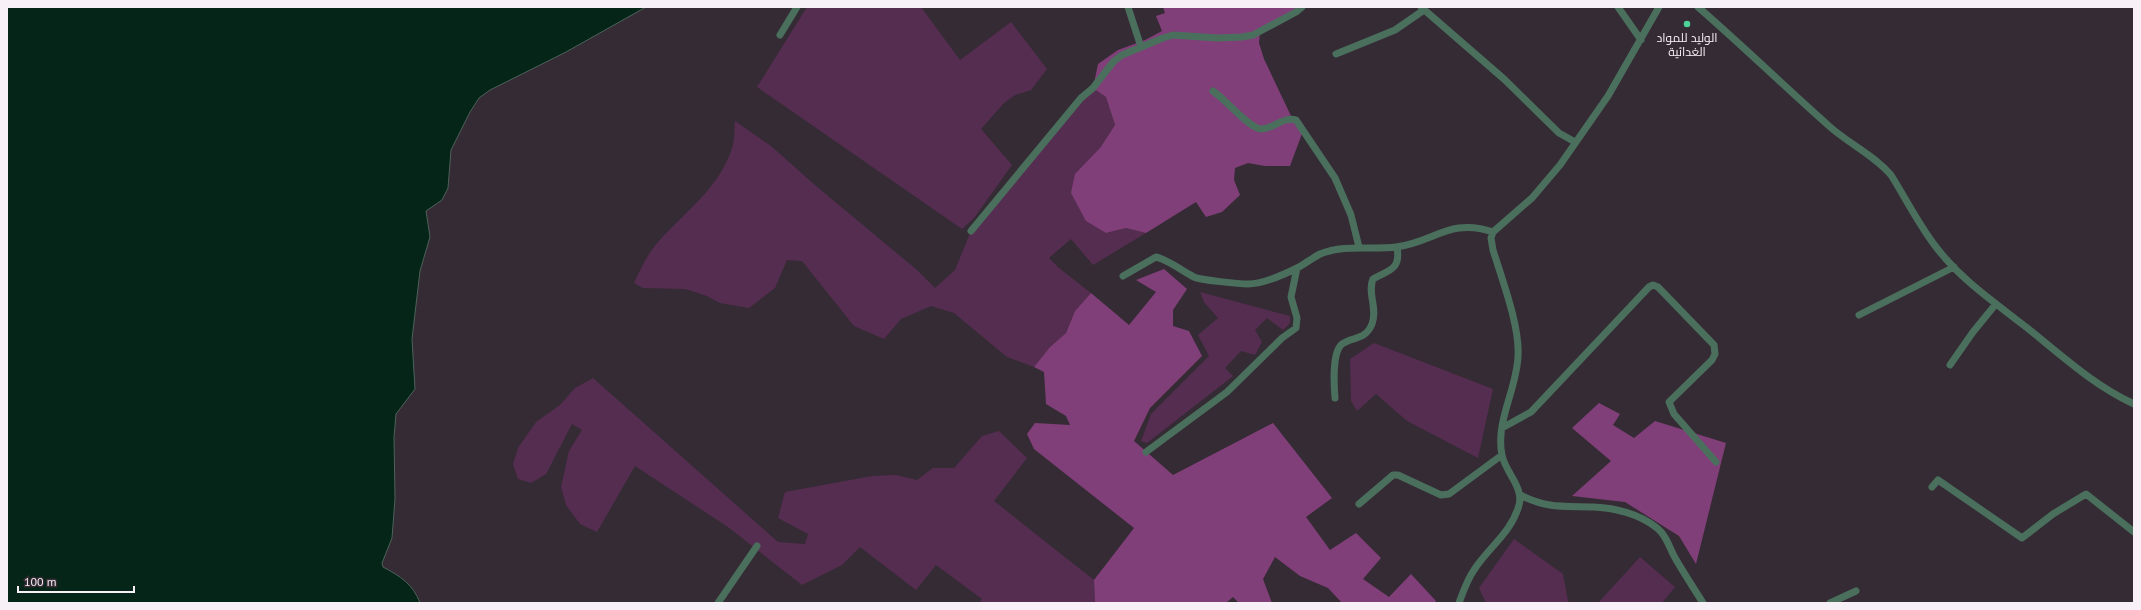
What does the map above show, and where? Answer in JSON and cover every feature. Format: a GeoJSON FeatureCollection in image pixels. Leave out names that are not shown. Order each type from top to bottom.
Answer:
{"type":"FeatureCollection","features":[{"type":"Feature","properties":{"kind":"street"},"geometry":{"type":"LineString","coordinates":[[780,35],[798,7]]}},
{"type":"Feature","properties":{"kind":"street"},"geometry":{"type":"LineString","coordinates":[[1128,7],[1142,47]]}},
{"type":"Feature","properties":{"kind":"street"},"geometry":{"type":"LineString","coordinates":[[972,231],[1114,61],[1142,47],[1173,35],[1231,38],[1253,35],[1296,12],[1302,7]]}},
{"type":"Feature","properties":{"kind":"street"},"geometry":{"type":"LineString","coordinates":[[1618,7],[1642,40]]}},
{"type":"Feature","properties":{"kind":"street"},"geometry":{"type":"LineString","coordinates":[[1459,603],[1474,569],[1505,533],[1520,504],[1520,495],[1502,455],[1502,428],[1518,356],[1514,327],[1493,250],[1491,238],[1492,232],[1532,198],[1560,165],[1608,96],[1642,40],[1659,7]]}},
{"type":"Feature","properties":{"kind":"street"},"geometry":{"type":"LineString","coordinates":[[1698,7],[1741,44],[1829,126],[1882,165],[1891,175],[1936,247],[1979,292],[2025,326],[2087,377],[2112,394],[2134,404]]}},
{"type":"Feature","properties":{"kind":"street"},"geometry":{"type":"LineString","coordinates":[[1336,54],[1395,30],[1422,8],[1504,79],[1559,133],[1575,142]]}},
{"type":"Feature","properties":{"kind":"street"},"geometry":{"type":"LineString","coordinates":[[1213,91],[1226,100],[1251,126],[1261,129],[1289,119],[1296,120],[1335,178],[1351,215],[1359,247]]}},
{"type":"Feature","properties":{"kind":"street"},"geometry":{"type":"LineString","coordinates":[[1124,276],[1156,257],[1174,264],[1194,277],[1204,280],[1246,284],[1257,283],[1297,268],[1320,254],[1332,250],[1359,247],[1397,247],[1456,227],[1474,227],[1492,232]]}},
{"type":"Feature","properties":{"kind":"street"},"geometry":{"type":"LineString","coordinates":[[1335,398],[1337,353],[1342,344],[1363,336],[1370,327],[1374,313],[1371,284],[1373,279],[1393,269],[1397,262],[1397,247]]}},
{"type":"Feature","properties":{"kind":"street"},"geometry":{"type":"LineString","coordinates":[[1859,315],[1954,267]]}},
{"type":"Feature","properties":{"kind":"street"},"geometry":{"type":"LineString","coordinates":[[1146,452],[1227,392],[1282,338],[1296,328],[1297,318],[1291,298],[1297,268]]}},
{"type":"Feature","properties":{"kind":"street"},"geometry":{"type":"LineString","coordinates":[[1502,428],[1531,412],[1649,287],[1653,285],[1658,287],[1714,345],[1715,354],[1712,360],[1669,402],[1674,414],[1716,462]]}},
{"type":"Feature","properties":{"kind":"street"},"geometry":{"type":"LineString","coordinates":[[1950,365],[1973,332],[1995,305]]}},
{"type":"Feature","properties":{"kind":"street"},"geometry":{"type":"LineString","coordinates":[[1359,504],[1393,475],[1398,475],[1441,495],[1449,494],[1502,455]]}},
{"type":"Feature","properties":{"kind":"street"},"geometry":{"type":"LineString","coordinates":[[1932,487],[1938,480],[2022,538],[2053,514],[2086,494],[2134,532]]}},
{"type":"Feature","properties":{"kind":"street"},"geometry":{"type":"LineString","coordinates":[[1520,495],[1536,503],[1552,507],[1611,509],[1648,522],[1658,528],[1668,540],[1673,554],[1703,603]]}},
{"type":"Feature","properties":{"kind":"street"},"geometry":{"type":"LineString","coordinates":[[718,603],[757,546]]}},
{"type":"Feature","properties":{"kind":"street"},"geometry":{"type":"LineString","coordinates":[[1830,603],[1856,591]]}},
{"type":"Feature","properties":{"kind":"shaded area"},"geometry":{"type":"Polygon","coordinates":[[[7,7],[646,7],[566,52],[490,90],[479,98],[470,112],[451,150],[448,188],[442,200],[426,211],[430,237],[420,271],[412,339],[415,389],[396,414],[394,437],[395,499],[392,538],[382,563],[383,567],[400,577],[410,586],[420,603],[7,603],[7,7]]]}},
{"type":"Feature","properties":{"kind":"shaded area"},"geometry":{"type":"Polygon","coordinates":[[[807,7],[921,7],[960,60],[1011,22],[1047,69],[1031,90],[1015,95],[1004,103],[981,129],[1012,165],[974,218],[962,229],[757,87],[807,7]]]}},
{"type":"Feature","properties":{"kind":"shaded area"},"geometry":{"type":"Polygon","coordinates":[[[1163,7],[1300,7],[1260,31],[1259,43],[1264,59],[1292,118],[1303,131],[1290,166],[1265,166],[1248,163],[1235,168],[1234,180],[1240,195],[1222,212],[1206,217],[1196,202],[1146,233],[1126,228],[1106,233],[1086,221],[1071,193],[1075,174],[1100,148],[1115,125],[1106,97],[1093,88],[1098,64],[1118,50],[1145,40],[1162,31],[1156,16],[1165,13],[1163,7]]]}},
{"type":"Feature","properties":{"kind":"shaded area"},"geometry":{"type":"Polygon","coordinates":[[[1093,88],[1106,97],[1115,125],[1100,148],[1106,233],[1126,228],[1146,233],[1093,265],[1071,239],[1049,258],[1059,268],[1091,293],[1075,311],[1066,333],[1050,347],[1034,367],[1007,357],[954,313],[931,306],[901,319],[884,339],[854,326],[802,261],[787,260],[775,288],[749,308],[720,303],[707,296],[685,289],[643,288],[634,283],[651,251],[669,230],[701,198],[719,175],[733,145],[735,121],[771,146],[816,186],[917,270],[935,288],[955,270],[971,231],[1093,88]]]}},
{"type":"Feature","properties":{"kind":"shaded area"},"geometry":{"type":"Polygon","coordinates":[[[1164,269],[1187,289],[1173,310],[1173,326],[1189,331],[1202,356],[1150,408],[1134,441],[1173,475],[1273,423],[1332,498],[1306,517],[1330,550],[1356,533],[1381,558],[1363,579],[1389,597],[1411,574],[1436,601],[1434,603],[1342,603],[1328,588],[1300,576],[1275,557],[1263,579],[1272,603],[1239,603],[1233,597],[1226,603],[1095,603],[1094,580],[1134,528],[1034,449],[1027,434],[1035,423],[1070,425],[1066,416],[1046,404],[1044,372],[1034,367],[1050,347],[1066,333],[1075,311],[1091,293],[1129,325],[1156,292],[1136,280],[1164,269]]]}},
{"type":"Feature","properties":{"kind":"shaded area"},"geometry":{"type":"Polygon","coordinates":[[[1200,292],[1290,316],[1290,323],[1283,330],[1267,318],[1255,330],[1262,342],[1255,355],[1241,351],[1225,368],[1233,376],[1147,443],[1141,441],[1151,414],[1209,356],[1198,335],[1218,318],[1204,302],[1200,292]]]}},
{"type":"Feature","properties":{"kind":"shaded area"},"geometry":{"type":"Polygon","coordinates":[[[1374,343],[1493,389],[1478,458],[1407,421],[1376,394],[1357,411],[1351,401],[1350,359],[1374,343]]]}},
{"type":"Feature","properties":{"kind":"shaded area"},"geometry":{"type":"Polygon","coordinates":[[[593,378],[778,542],[805,544],[808,534],[778,518],[785,492],[872,476],[896,475],[917,480],[933,468],[954,468],[982,436],[999,431],[1027,458],[994,501],[1094,580],[1095,603],[979,603],[982,599],[936,565],[916,590],[860,547],[842,565],[802,585],[728,527],[635,466],[597,532],[580,524],[566,505],[561,487],[569,451],[582,430],[572,424],[546,474],[531,483],[518,479],[513,464],[518,448],[536,422],[560,405],[575,388],[593,378]]]}},
{"type":"Feature","properties":{"kind":"shaded area"},"geometry":{"type":"Polygon","coordinates":[[[1599,403],[1620,414],[1613,425],[1634,438],[1655,421],[1726,443],[1696,564],[1679,536],[1625,502],[1572,496],[1611,461],[1572,428],[1599,403]]]}},
{"type":"Feature","properties":{"kind":"shaded area"},"geometry":{"type":"Polygon","coordinates":[[[1514,539],[1563,574],[1568,601],[1571,603],[1486,603],[1479,588],[1514,539]]]}},
{"type":"Feature","properties":{"kind":"shaded area"},"geometry":{"type":"Polygon","coordinates":[[[1640,557],[1675,587],[1662,603],[1598,603],[1640,557]]]}},
{"type":"Feature","properties":{"kind":"place","name":"الوليد للمواد الغدائية"},"geometry":{"type":"Point","coordinates":[1687,24]}}]}
